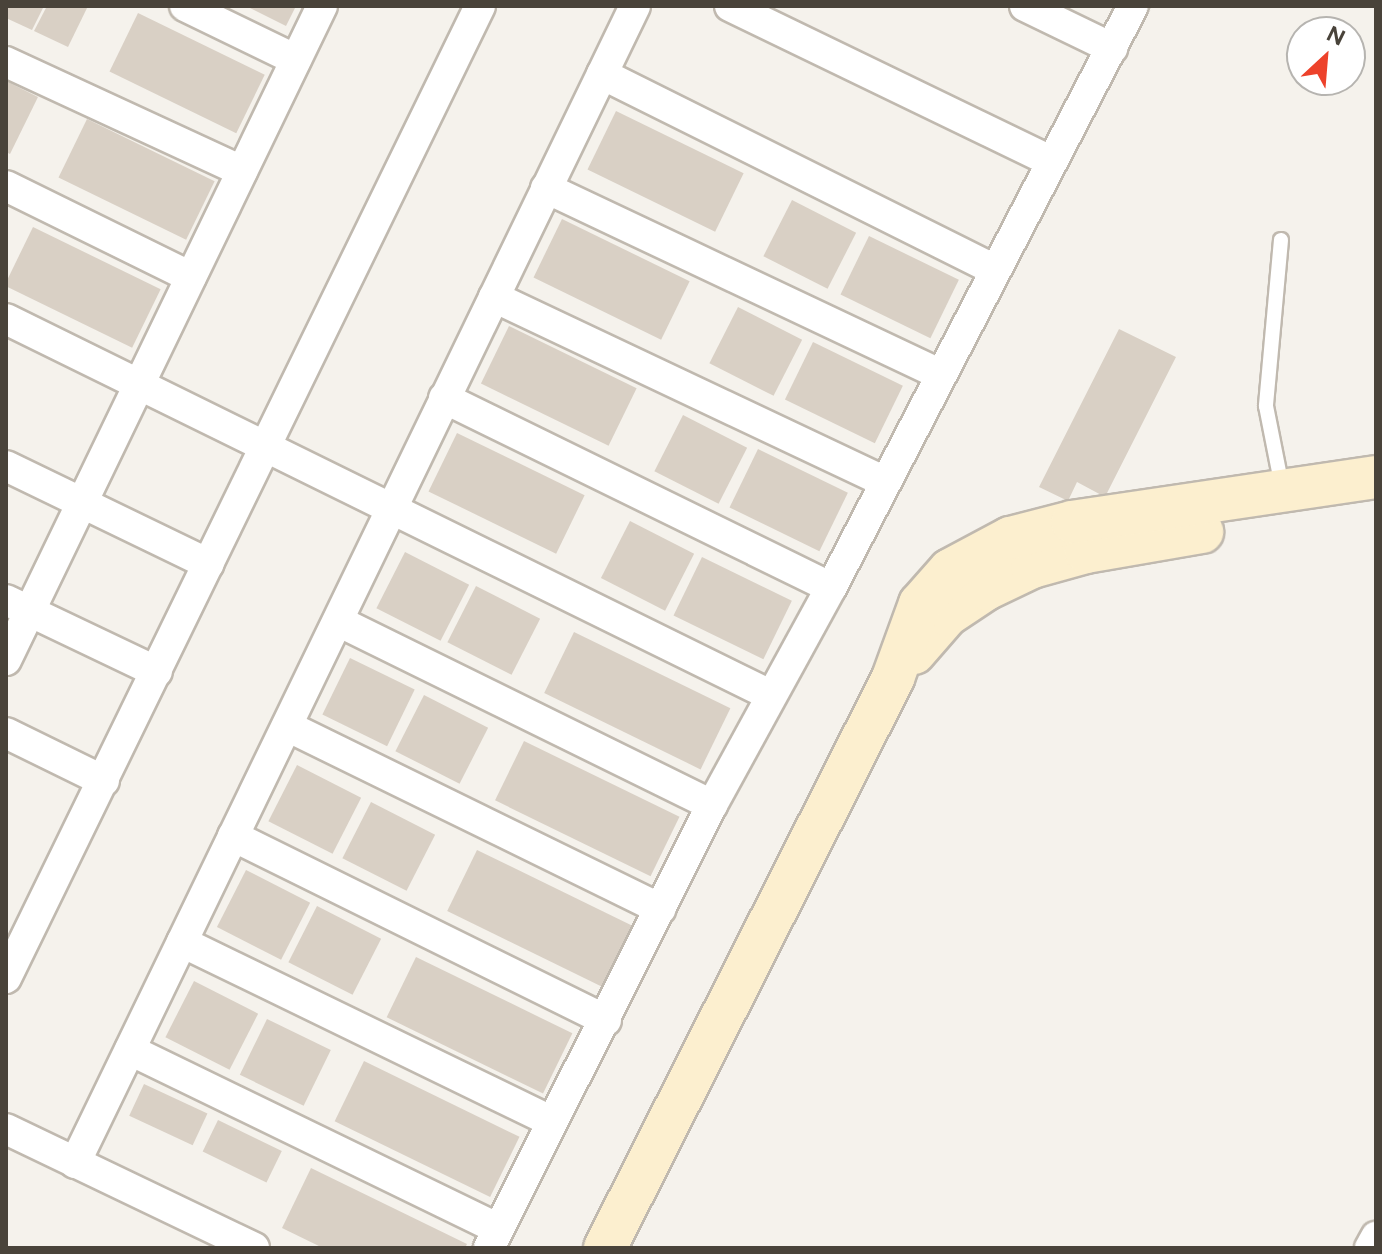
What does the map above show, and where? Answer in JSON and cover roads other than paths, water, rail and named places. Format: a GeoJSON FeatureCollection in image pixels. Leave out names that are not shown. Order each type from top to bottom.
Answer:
{"type":"FeatureCollection","features":[{"type":"Feature","properties":{"kind":"street"},"geometry":{"type":"LineString","coordinates":[[185,6],[296,60]]}},
{"type":"Feature","properties":{"kind":"street"},"geometry":{"type":"LineString","coordinates":[[6,660],[18,606],[82,503],[322,6]]}},
{"type":"Feature","properties":{"kind":"street"},"geometry":{"type":"LineString","coordinates":[[6,978],[480,6]]}},
{"type":"Feature","properties":{"kind":"street"},"geometry":{"type":"LineString","coordinates":[[75,1163],[635,6]]}},
{"type":"Feature","properties":{"kind":"street"},"geometry":{"type":"LineString","coordinates":[[730,6],[787,18],[1051,161]]}},
{"type":"Feature","properties":{"kind":"street"},"geometry":{"type":"LineString","coordinates":[[1025,6],[1112,48]]}},
{"type":"Feature","properties":{"kind":"street"},"geometry":{"type":"LineString","coordinates":[[130,1050],[493,1238],[606,1020],[712,805],[831,588],[1133,6]]}},
{"type":"Feature","properties":{"kind":"street"},"geometry":{"type":"LineString","coordinates":[[6,62],[242,171]]}},
{"type":"Feature","properties":{"kind":"street"},"geometry":{"type":"LineString","coordinates":[[602,74],[995,270]]}},
{"type":"Feature","properties":{"kind":"street"},"geometry":{"type":"LineString","coordinates":[[6,186],[191,277]]}},
{"type":"Feature","properties":{"kind":"street"},"geometry":{"type":"LineString","coordinates":[[546,188],[941,375]]}},
{"type":"Feature","properties":{"kind":"street"},"geometry":{"type":"LineString","coordinates":[[494,297],[886,482]]}},
{"type":"Feature","properties":{"kind":"street"},"geometry":{"type":"LineString","coordinates":[[6,319],[770,695]]}},
{"type":"Feature","properties":{"kind":"street"},"geometry":{"type":"LineString","coordinates":[[444,398],[831,588]]}},
{"type":"Feature","properties":{"kind":"street"},"geometry":{"type":"LineString","coordinates":[[6,466],[209,564]]}},
{"type":"Feature","properties":{"kind":"street"},"geometry":{"type":"LineString","coordinates":[[605,1248],[893,678],[947,615],[986,589],[1032,567],[1286,504],[1376,477]]}},
{"type":"Feature","properties":{"kind":"street"},"geometry":{"type":"LineString","coordinates":[[1286,504],[1376,500]]}},
{"type":"Feature","properties":{"kind":"street"},"geometry":{"type":"LineString","coordinates":[[18,606],[157,672]]}},
{"type":"Feature","properties":{"kind":"street"},"geometry":{"type":"LineString","coordinates":[[338,621],[712,805]]}},
{"type":"Feature","properties":{"kind":"street"},"geometry":{"type":"LineString","coordinates":[[287,726],[661,909]]}},
{"type":"Feature","properties":{"kind":"street"},"geometry":{"type":"LineString","coordinates":[[6,733],[104,781]]}},
{"type":"Feature","properties":{"kind":"street"},"geometry":{"type":"LineString","coordinates":[[233,836],[606,1020]]}},
{"type":"Feature","properties":{"kind":"street"},"geometry":{"type":"LineString","coordinates":[[182,942],[552,1122]]}},
{"type":"Feature","properties":{"kind":"street"},"geometry":{"type":"LineString","coordinates":[[6,1129],[254,1248]]}},
{"type":"Feature","properties":{"kind":"street"},"geometry":{"type":"LineString","coordinates":[[1370,1248],[1376,1237]]}},
{"type":"Feature","properties":{"kind":"lane"},"geometry":{"type":"LineString","coordinates":[[1281,240],[1266,406],[1286,504]]}}]}
